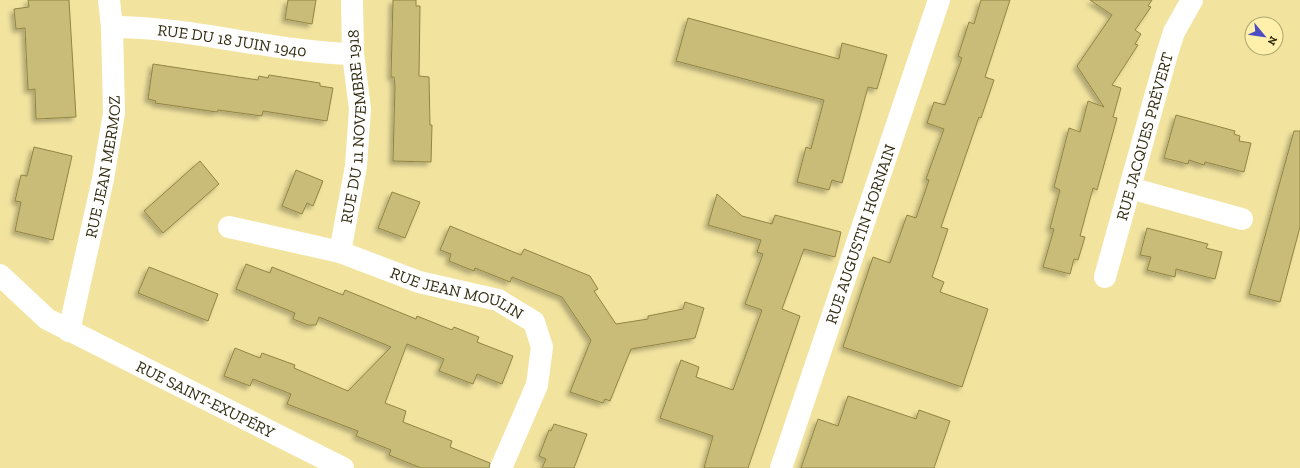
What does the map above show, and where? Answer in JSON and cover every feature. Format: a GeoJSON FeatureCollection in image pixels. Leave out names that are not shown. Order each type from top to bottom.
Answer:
{"type":"FeatureCollection","features":[{"type":"Feature","properties":{"kind":"street","name":"RUE JEAN MERMOZ"},"geometry":{"type":"LineString","coordinates":[[69,331],[103,179],[114,113],[112,27],[109,0]]}},
{"type":"Feature","properties":{"kind":"street","name":"RUE DU 11 NOVEMBRE 1918"},"geometry":{"type":"LineString","coordinates":[[340,252],[356,166],[360,109],[353,54],[352,0]]}},
{"type":"Feature","properties":{"kind":"street","name":"RUE AUGUSTIN HORNAIN"},"geometry":{"type":"LineString","coordinates":[[781,468],[939,0]]}},
{"type":"Feature","properties":{"kind":"street","name":"RUE JACQUES PRÉVERT"},"geometry":{"type":"LineString","coordinates":[[1105,277],[1171,39],[1183,14],[1192,0]]}},
{"type":"Feature","properties":{"kind":"street","name":"RUE DU 18 JUIN 1940"},"geometry":{"type":"LineString","coordinates":[[112,27],[138,28],[235,39],[329,54],[353,54]]}},
{"type":"Feature","properties":{"kind":"street"},"geometry":{"type":"LineString","coordinates":[[1130,188],[1242,219]]}},
{"type":"Feature","properties":{"kind":"street","name":"RUE JEAN MOULIN"},"geometry":{"type":"LineString","coordinates":[[229,227],[340,252],[419,282],[498,300],[534,322],[542,347],[538,385],[501,468]]}},
{"type":"Feature","properties":{"kind":"street","name":"RUE SAINT-EXUPÉRY"},"geometry":{"type":"LineString","coordinates":[[0,275],[47,319],[343,468]]}},
{"type":"Feature","properties":{"kind":"building"},"geometry":{"type":"Polygon","coordinates":[[[28,0],[69,0],[76,117],[36,119],[35,89],[28,90],[25,28],[16,29],[14,9],[29,7],[28,0]]]}},
{"type":"Feature","properties":{"kind":"building"},"geometry":{"type":"Polygon","coordinates":[[[288,0],[316,0],[312,24],[285,19],[288,0]]]}},
{"type":"Feature","properties":{"kind":"building"},"geometry":{"type":"Polygon","coordinates":[[[393,0],[416,0],[416,6],[420,6],[419,76],[429,77],[430,125],[432,125],[431,162],[393,161],[395,86],[394,77],[391,77],[393,0]]]}},
{"type":"Feature","properties":{"kind":"building"},"geometry":{"type":"Polygon","coordinates":[[[981,0],[1010,0],[985,77],[994,80],[981,118],[979,117],[941,227],[948,229],[932,277],[944,282],[940,292],[988,309],[962,387],[843,347],[873,257],[890,263],[907,215],[916,218],[929,180],[926,179],[944,129],[927,123],[934,102],[945,105],[962,58],[958,56],[969,22],[974,24],[981,0]]]}},
{"type":"Feature","properties":{"kind":"building"},"geometry":{"type":"Polygon","coordinates":[[[1090,0],[1152,0],[1148,6],[1151,7],[1135,30],[1141,34],[1135,44],[1138,45],[1112,85],[1121,88],[1113,117],[1117,118],[1097,190],[1093,188],[1080,236],[1085,237],[1078,260],[1074,259],[1070,274],[1043,267],[1054,229],[1050,228],[1060,190],[1054,187],[1069,128],[1080,132],[1088,101],[1104,107],[1077,66],[1112,15],[1090,0]]]}},
{"type":"Feature","properties":{"kind":"building"},"geometry":{"type":"Polygon","coordinates":[[[688,18],[839,59],[842,43],[887,55],[877,89],[868,87],[842,183],[832,180],[829,190],[797,182],[806,147],[811,149],[824,100],[676,61],[688,18]]]}},
{"type":"Feature","properties":{"kind":"building"},"geometry":{"type":"Polygon","coordinates":[[[153,64],[258,80],[259,76],[268,78],[269,75],[320,83],[320,86],[333,88],[327,121],[263,111],[262,116],[218,110],[217,112],[155,103],[156,101],[148,99],[153,64]]]}},
{"type":"Feature","properties":{"kind":"building"},"geometry":{"type":"Polygon","coordinates":[[[1176,115],[1235,131],[1234,134],[1240,136],[1239,141],[1251,143],[1244,172],[1205,162],[1204,165],[1189,160],[1188,164],[1164,158],[1176,115]]]}},
{"type":"Feature","properties":{"kind":"building"},"geometry":{"type":"Polygon","coordinates":[[[1294,131],[1300,131],[1300,227],[1280,302],[1249,294],[1294,131]]]}},
{"type":"Feature","properties":{"kind":"building"},"geometry":{"type":"Polygon","coordinates":[[[34,147],[72,156],[53,240],[15,231],[21,202],[15,201],[21,175],[27,176],[34,147]]]}},
{"type":"Feature","properties":{"kind":"building"},"geometry":{"type":"Polygon","coordinates":[[[200,161],[219,184],[163,233],[144,211],[200,161]]]}},
{"type":"Feature","properties":{"kind":"building"},"geometry":{"type":"Polygon","coordinates":[[[296,170],[323,181],[313,206],[307,203],[302,214],[282,206],[296,170]]]}},
{"type":"Feature","properties":{"kind":"building"},"geometry":{"type":"Polygon","coordinates":[[[392,192],[420,202],[405,238],[378,228],[392,192]]]}},
{"type":"Feature","properties":{"kind":"building"},"geometry":{"type":"Polygon","coordinates":[[[717,194],[742,216],[772,224],[775,215],[841,232],[835,257],[804,249],[782,309],[800,316],[748,468],[704,468],[713,436],[660,418],[681,360],[699,367],[696,377],[733,390],[762,310],[745,304],[763,254],[757,252],[761,240],[708,225],[717,194]]]}},
{"type":"Feature","properties":{"kind":"building"},"geometry":{"type":"Polygon","coordinates":[[[450,226],[521,255],[524,249],[590,276],[598,289],[594,291],[616,324],[648,319],[648,316],[683,309],[685,302],[704,308],[695,338],[631,349],[610,401],[605,399],[603,403],[570,392],[591,340],[562,297],[512,277],[510,282],[475,268],[474,271],[449,261],[451,254],[440,250],[450,226]]]}},
{"type":"Feature","properties":{"kind":"building"},"geometry":{"type":"Polygon","coordinates":[[[1147,228],[1208,244],[1206,248],[1222,252],[1215,279],[1176,269],[1175,277],[1147,270],[1151,257],[1140,255],[1147,228]]]}},
{"type":"Feature","properties":{"kind":"building"},"geometry":{"type":"Polygon","coordinates":[[[246,264],[270,273],[272,267],[343,295],[345,290],[416,319],[417,316],[452,330],[454,327],[479,337],[477,342],[513,356],[502,384],[477,374],[473,384],[439,371],[444,359],[407,344],[385,403],[406,411],[403,422],[452,441],[450,447],[490,463],[489,468],[421,468],[389,455],[391,450],[356,436],[358,431],[287,404],[291,394],[253,379],[250,386],[224,376],[235,348],[260,358],[262,353],[295,365],[294,368],[348,391],[391,347],[319,317],[316,325],[308,325],[293,319],[295,313],[236,289],[246,264]]]}},
{"type":"Feature","properties":{"kind":"building"},"geometry":{"type":"Polygon","coordinates":[[[149,267],[218,294],[208,321],[138,293],[149,267]]]}},
{"type":"Feature","properties":{"kind":"building"},"geometry":{"type":"Polygon","coordinates":[[[848,396],[916,419],[919,410],[950,421],[934,468],[801,468],[818,419],[838,426],[848,396]]]}},
{"type":"Feature","properties":{"kind":"building"},"geometry":{"type":"Polygon","coordinates":[[[554,424],[587,434],[574,468],[542,468],[546,459],[539,456],[549,430],[551,431],[554,424]]]}}]}
